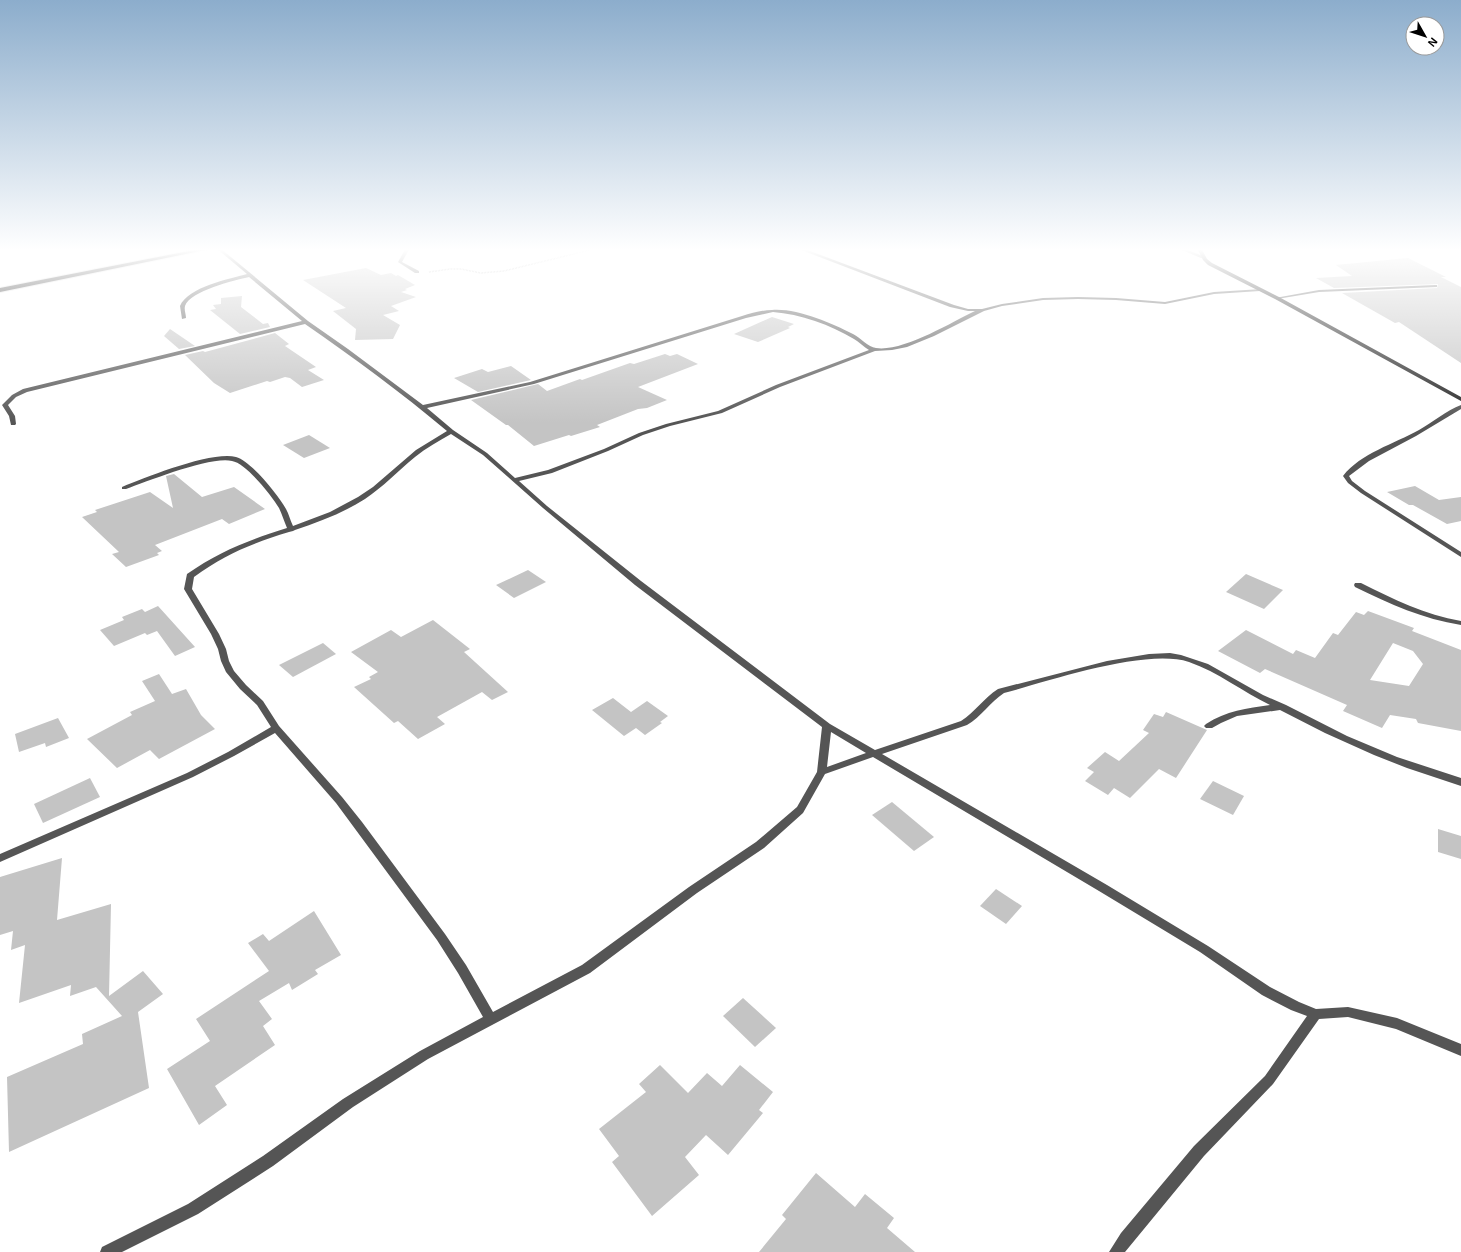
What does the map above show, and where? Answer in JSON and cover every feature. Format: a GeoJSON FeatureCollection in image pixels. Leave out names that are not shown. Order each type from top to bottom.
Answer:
{"type":"FeatureCollection","features":[{"type":"Feature","properties":{"kind":"main road"},"geometry":{"type":"LineString","coordinates":[[1292,306],[1461,399]]}},
{"type":"Feature","properties":{"kind":"street"},"geometry":{"type":"LineString","coordinates":[[182,306],[184,318]]}},
{"type":"Feature","properties":{"kind":"street"},"geometry":{"type":"LineString","coordinates":[[287,306],[306,322],[422,407],[451,431],[485,454],[513,480],[638,583],[827,726],[1204,949],[1266,990],[1295,1006],[1316,1014],[1348,1012],[1397,1024],[1461,1050]]}},
{"type":"Feature","properties":{"kind":"street"},"geometry":{"type":"LineString","coordinates":[[952,306],[964,318]]}},
{"type":"Feature","properties":{"kind":"street"},"geometry":{"type":"LineString","coordinates":[[954,306],[968,310],[982,310]]}},
{"type":"Feature","properties":{"kind":"street"},"geometry":{"type":"LineString","coordinates":[[513,480],[550,472],[606,450],[641,434],[668,425],[720,412],[778,386],[873,350],[892,349],[905,345],[933,334],[982,310],[994,306]]}},
{"type":"Feature","properties":{"kind":"street"},"geometry":{"type":"LineString","coordinates":[[422,407],[532,383],[735,320],[769,312],[784,311],[800,316],[853,336],[873,350]]}},
{"type":"Feature","properties":{"kind":"street"},"geometry":{"type":"LineString","coordinates":[[13,424],[12,416],[5,405],[9,399],[18,393],[49,384],[306,322]]}},
{"type":"Feature","properties":{"kind":"street"},"geometry":{"type":"LineString","coordinates":[[1461,407],[1369,459],[1350,471],[1346,476],[1350,482],[1363,492],[1461,555]]}},
{"type":"Feature","properties":{"kind":"street"},"geometry":{"type":"LineString","coordinates":[[451,431],[419,452],[353,504],[291,530],[252,541],[221,554],[203,564],[190,576],[188,589],[216,634],[222,649],[224,661],[230,672],[260,703],[276,728],[339,800],[436,931],[462,969],[490,1020]]}},
{"type":"Feature","properties":{"kind":"street"},"geometry":{"type":"LineString","coordinates":[[124,488],[213,460],[230,458],[236,459],[256,476],[271,493],[281,506],[291,530]]}},
{"type":"Feature","properties":{"kind":"street"},"geometry":{"type":"LineString","coordinates":[[1358,585],[1422,615],[1444,621],[1461,623]]}},
{"type":"Feature","properties":{"kind":"street"},"geometry":{"type":"LineString","coordinates":[[822,772],[940,730],[959,725],[968,720],[993,696],[1001,691],[1103,665],[1135,659],[1171,656],[1187,660],[1216,672],[1329,731],[1398,762],[1461,782]]}},
{"type":"Feature","properties":{"kind":"street"},"geometry":{"type":"LineString","coordinates":[[1209,726],[1228,714],[1235,712],[1283,707]]}},
{"type":"Feature","properties":{"kind":"street"},"geometry":{"type":"LineString","coordinates":[[107,1252],[193,1209],[268,1161],[354,1099],[424,1055],[586,969],[692,890],[760,845],[800,810],[822,772],[827,726]]}},
{"type":"Feature","properties":{"kind":"street"},"geometry":{"type":"LineString","coordinates":[[0,858],[190,774],[231,754],[276,728]]}},
{"type":"Feature","properties":{"kind":"street"},"geometry":{"type":"LineString","coordinates":[[1116,1252],[1126,1238],[1199,1152],[1269,1080],[1316,1014]]}},
{"type":"Feature","properties":{"kind":"building"},"geometry":{"type":"Polygon","coordinates":[[[214,306],[241,306],[263,324],[268,323],[270,327],[240,334],[210,310],[216,309],[214,306]]]}},
{"type":"Feature","properties":{"kind":"building"},"geometry":{"type":"Polygon","coordinates":[[[344,306],[392,306],[399,311],[383,315],[400,325],[393,339],[355,340],[356,329],[333,311],[346,308],[344,306]]]}},
{"type":"Feature","properties":{"kind":"building"},"geometry":{"type":"Polygon","coordinates":[[[1366,306],[1461,306],[1461,363],[1399,322],[1395,323],[1366,306]]]}},
{"type":"Feature","properties":{"kind":"building"},"geometry":{"type":"Polygon","coordinates":[[[772,317],[794,324],[788,327],[790,328],[758,342],[734,334],[772,317]]]}},
{"type":"Feature","properties":{"kind":"building"},"geometry":{"type":"Polygon","coordinates":[[[170,329],[195,346],[179,349],[164,336],[170,329]]]}},
{"type":"Feature","properties":{"kind":"building"},"geometry":{"type":"Polygon","coordinates":[[[275,333],[289,344],[285,346],[316,367],[308,370],[324,380],[302,387],[290,378],[285,377],[230,393],[214,383],[185,355],[203,351],[205,352],[275,333]]]}},
{"type":"Feature","properties":{"kind":"building"},"geometry":{"type":"Polygon","coordinates":[[[665,354],[670,356],[677,354],[698,364],[638,387],[667,400],[647,408],[638,409],[597,425],[600,427],[534,446],[508,425],[471,400],[538,384],[547,391],[630,363],[634,364],[665,354]]]}},
{"type":"Feature","properties":{"kind":"building"},"geometry":{"type":"Polygon","coordinates":[[[511,366],[531,380],[478,392],[454,378],[482,369],[488,372],[511,366]]]}},
{"type":"Feature","properties":{"kind":"building"},"geometry":{"type":"Polygon","coordinates":[[[309,435],[330,448],[304,458],[283,445],[309,435]]]}},
{"type":"Feature","properties":{"kind":"building"},"geometry":{"type":"Polygon","coordinates":[[[174,474],[202,497],[234,487],[265,509],[229,524],[222,519],[155,545],[162,551],[157,553],[159,555],[126,567],[112,554],[119,552],[82,517],[97,512],[95,510],[150,492],[173,508],[166,476],[174,474]]]}},
{"type":"Feature","properties":{"kind":"building"},"geometry":{"type":"Polygon","coordinates":[[[1415,486],[1439,500],[1461,497],[1461,521],[1447,524],[1387,492],[1415,486]]]}},
{"type":"Feature","properties":{"kind":"building"},"geometry":{"type":"Polygon","coordinates":[[[528,570],[546,582],[514,598],[496,585],[528,570]]]}},
{"type":"Feature","properties":{"kind":"building"},"geometry":{"type":"Polygon","coordinates":[[[1246,574],[1283,590],[1264,609],[1226,592],[1246,574]]]}},
{"type":"Feature","properties":{"kind":"building"},"geometry":{"type":"Polygon","coordinates":[[[158,606],[195,647],[175,656],[157,631],[147,635],[145,633],[114,646],[100,630],[124,620],[122,617],[142,609],[145,612],[158,606]]]}},
{"type":"Feature","properties":{"kind":"building"},"geometry":{"type":"Polygon","coordinates":[[[1368,611],[1414,628],[1412,631],[1461,650],[1461,731],[1418,723],[1416,719],[1390,715],[1382,728],[1343,711],[1347,705],[1265,669],[1260,673],[1218,651],[1246,630],[1293,654],[1296,650],[1315,658],[1333,633],[1338,635],[1356,612],[1364,615],[1368,611]],[[1393,643],[1370,680],[1409,686],[1423,664],[1413,651],[1393,643]]]}},
{"type":"Feature","properties":{"kind":"building"},"geometry":{"type":"Polygon","coordinates":[[[433,620],[470,649],[464,652],[508,692],[492,700],[482,692],[437,717],[445,724],[418,739],[398,721],[394,723],[354,687],[371,679],[369,677],[378,672],[351,652],[391,630],[401,637],[433,620]]]}},
{"type":"Feature","properties":{"kind":"building"},"geometry":{"type":"Polygon","coordinates":[[[323,643],[336,654],[293,677],[279,665],[323,643]]]}},
{"type":"Feature","properties":{"kind":"building"},"geometry":{"type":"Polygon","coordinates":[[[159,674],[172,694],[186,689],[201,715],[215,729],[159,759],[150,750],[117,768],[87,739],[132,715],[130,712],[155,701],[142,681],[159,674]]]}},
{"type":"Feature","properties":{"kind":"building"},"geometry":{"type":"Polygon","coordinates":[[[613,698],[631,712],[647,701],[668,716],[660,722],[662,723],[645,735],[636,728],[624,736],[592,710],[613,698]]]}},
{"type":"Feature","properties":{"kind":"building"},"geometry":{"type":"Polygon","coordinates":[[[1166,712],[1207,730],[1176,778],[1159,769],[1130,798],[1114,788],[1108,795],[1085,781],[1094,772],[1087,768],[1105,752],[1119,761],[1149,733],[1143,730],[1154,714],[1163,717],[1166,712]]]}},
{"type":"Feature","properties":{"kind":"building"},"geometry":{"type":"Polygon","coordinates":[[[58,718],[69,738],[46,747],[45,743],[19,752],[15,734],[58,718]]]}},
{"type":"Feature","properties":{"kind":"building"},"geometry":{"type":"Polygon","coordinates":[[[90,778],[100,797],[43,823],[34,804],[90,778]]]}},
{"type":"Feature","properties":{"kind":"building"},"geometry":{"type":"Polygon","coordinates":[[[1213,781],[1244,796],[1233,815],[1200,799],[1213,781]]]}},
{"type":"Feature","properties":{"kind":"building"},"geometry":{"type":"Polygon","coordinates":[[[892,802],[934,837],[914,851],[872,815],[892,802]]]}},
{"type":"Feature","properties":{"kind":"building"},"geometry":{"type":"Polygon","coordinates":[[[1438,829],[1461,836],[1461,859],[1438,852],[1438,829]]]}},
{"type":"Feature","properties":{"kind":"building"},"geometry":{"type":"Polygon","coordinates":[[[62,858],[57,920],[111,904],[109,996],[143,971],[163,994],[138,1012],[149,1088],[9,1152],[7,1077],[83,1044],[82,1034],[122,1016],[96,987],[70,996],[71,985],[19,1003],[25,945],[11,950],[13,931],[0,935],[0,877],[62,858]]]}},
{"type":"Feature","properties":{"kind":"building"},"geometry":{"type":"Polygon","coordinates":[[[996,889],[1022,906],[1006,924],[980,906],[996,889]]]}},
{"type":"Feature","properties":{"kind":"building"},"geometry":{"type":"Polygon","coordinates":[[[314,911],[341,955],[315,970],[318,974],[292,990],[289,983],[259,1001],[272,1019],[263,1026],[275,1045],[215,1086],[227,1105],[199,1125],[167,1069],[210,1041],[196,1019],[269,971],[248,943],[263,934],[269,941],[314,911]]]}},
{"type":"Feature","properties":{"kind":"building"},"geometry":{"type":"Polygon","coordinates":[[[743,998],[776,1028],[755,1047],[723,1016],[743,998]]]}},
{"type":"Feature","properties":{"kind":"building"},"geometry":{"type":"Polygon","coordinates":[[[660,1065],[688,1093],[707,1073],[722,1086],[740,1065],[773,1092],[759,1110],[763,1113],[728,1155],[706,1135],[685,1157],[699,1175],[652,1216],[612,1162],[619,1156],[599,1129],[646,1092],[639,1084],[660,1065]]]}},
{"type":"Feature","properties":{"kind":"building"},"geometry":{"type":"Polygon","coordinates":[[[816,1173],[855,1207],[865,1194],[894,1218],[887,1228],[915,1252],[759,1252],[786,1219],[782,1215],[816,1173]]]}}]}
